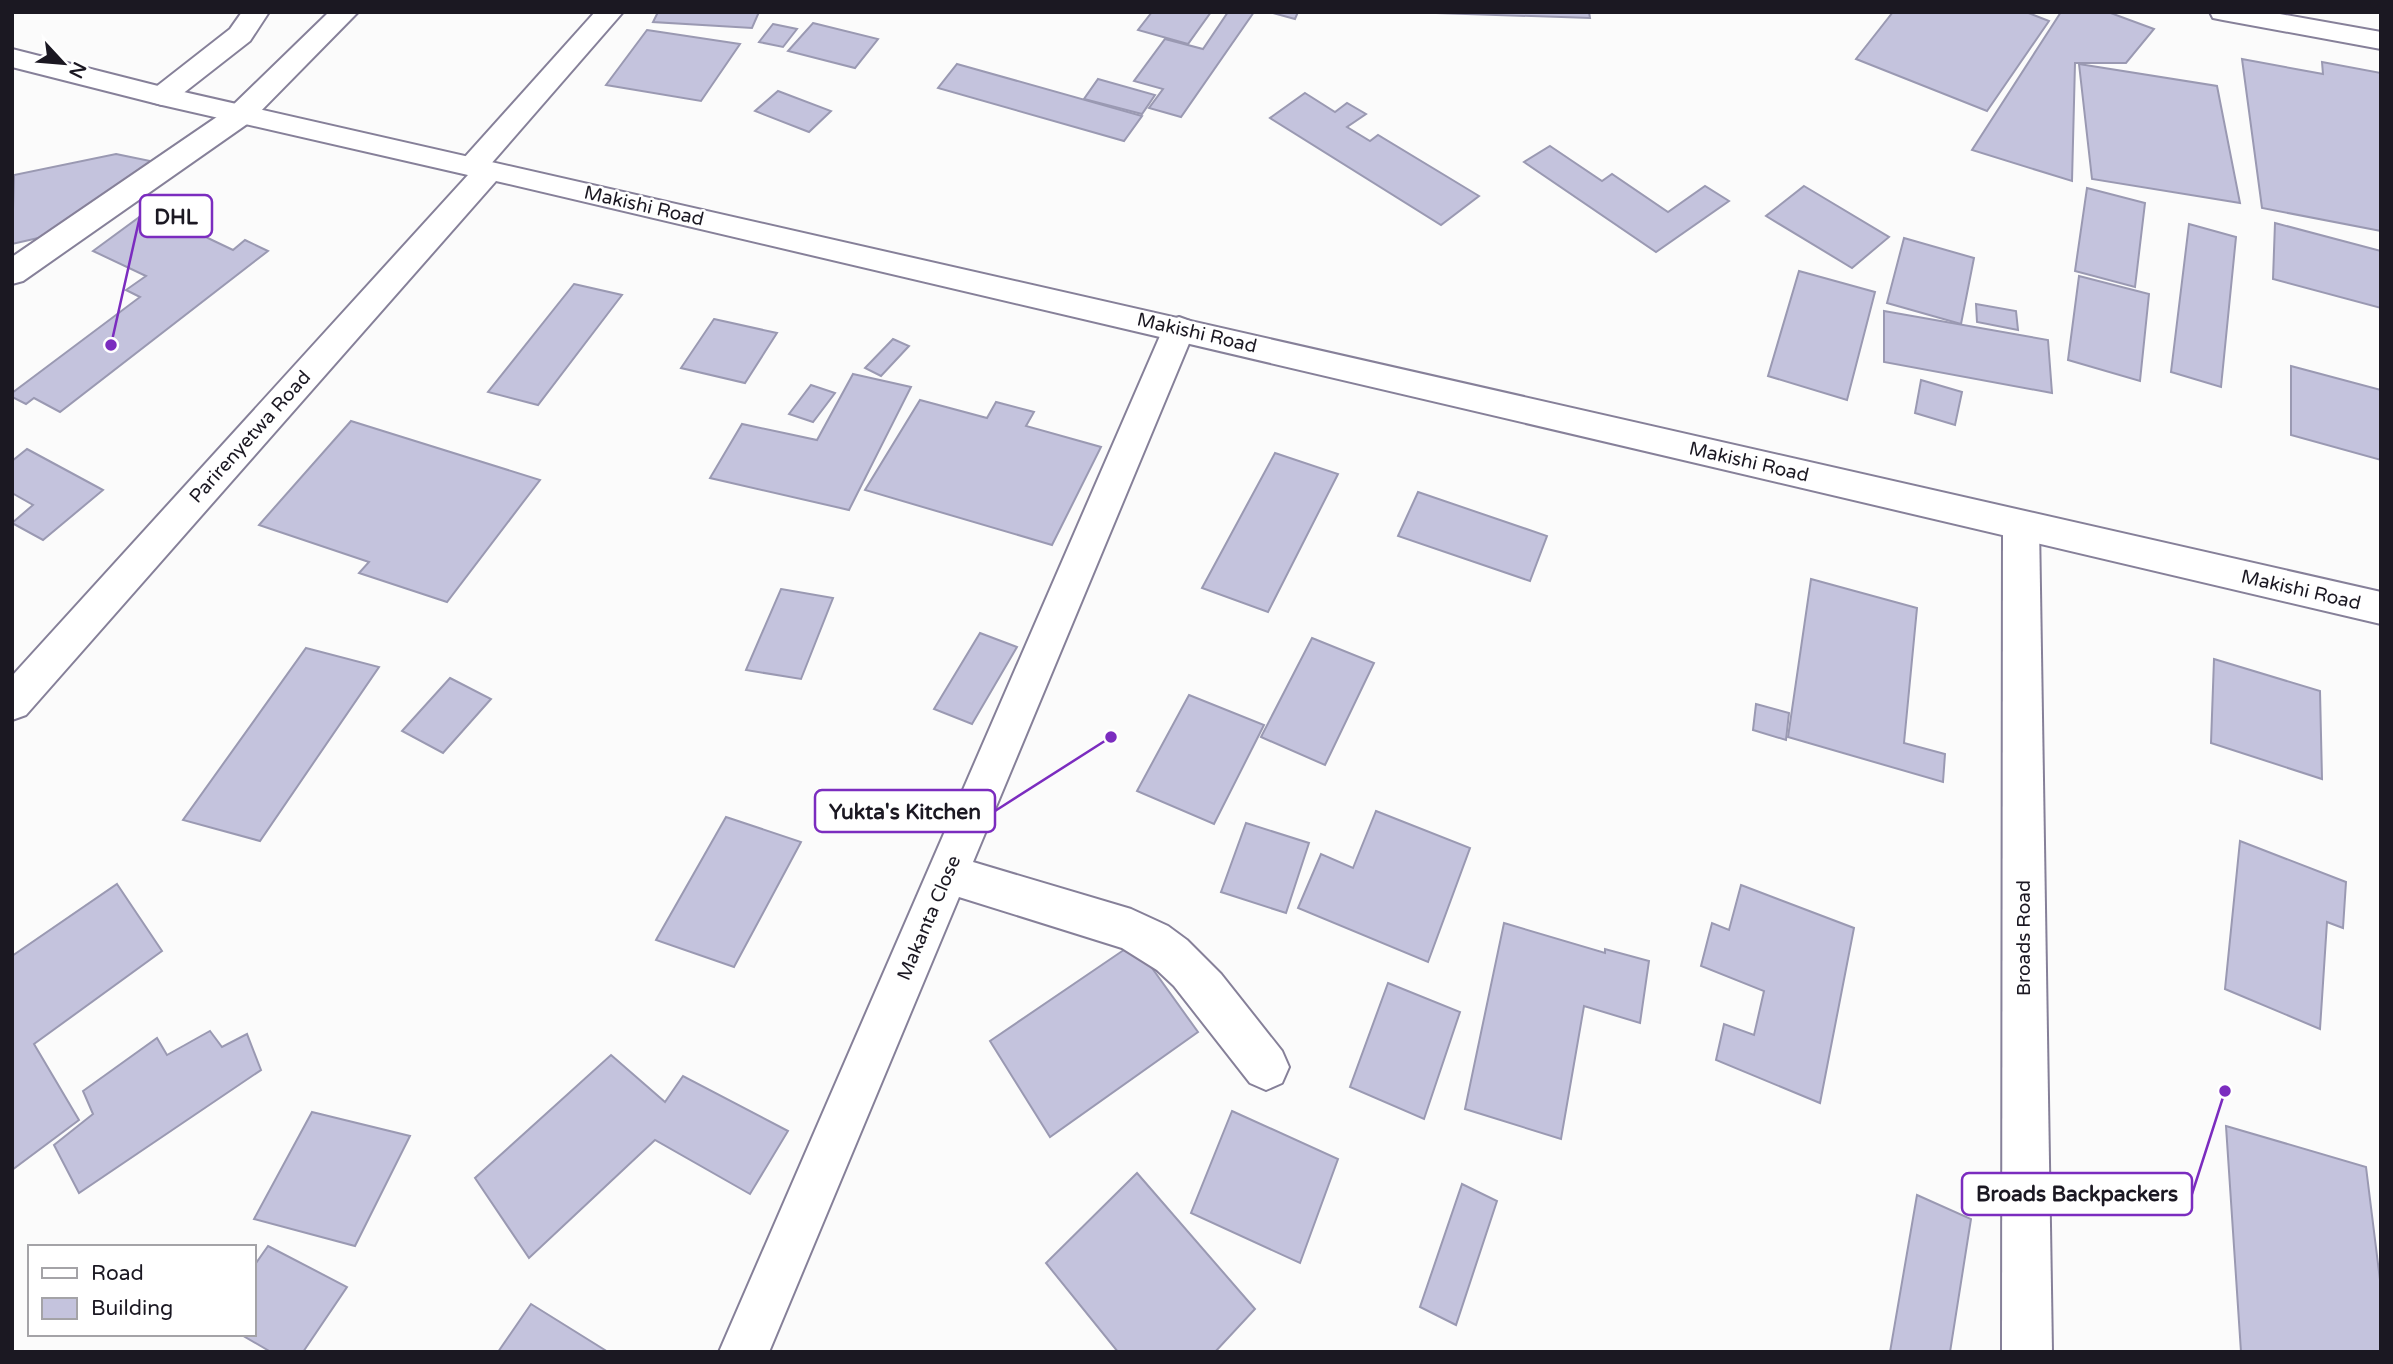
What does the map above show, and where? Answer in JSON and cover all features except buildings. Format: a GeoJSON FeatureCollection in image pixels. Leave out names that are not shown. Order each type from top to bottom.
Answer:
{"type":"FeatureCollection","features":[{"type":"Feature","properties":{"kind":"main road"},"geometry":{"type":"LineString","coordinates":[[162,96],[240,35],[256,12]]}},
{"type":"Feature","properties":{"kind":"main road"},"geometry":{"type":"LineString","coordinates":[[12,274],[240,115],[345,12]]}},
{"type":"Feature","properties":{"kind":"main road","name":"Parirenyetwa Road"},"geometry":{"type":"LineString","coordinates":[[12,703],[481,168],[610,12]]}},
{"type":"Feature","properties":{"kind":"main road"},"geometry":{"type":"LineString","coordinates":[[2223,12],[2381,41]]}},
{"type":"Feature","properties":{"kind":"main road","name":"Makishi Road"},"geometry":{"type":"LineString","coordinates":[[12,58],[240,115],[481,168],[2381,608]]}},
{"type":"Feature","properties":{"kind":"main road","name":"Makanta Close"},"geometry":{"type":"LineString","coordinates":[[744,1352],[1179,329]]}},
{"type":"Feature","properties":{"kind":"main road","name":"Broads Road"},"geometry":{"type":"LineString","coordinates":[[2021,525],[2027,1352]]}},
{"type":"Feature","properties":{"kind":"main road"},"geometry":{"type":"LineString","coordinates":[[947,874],[1151,938],[1183,962],[1266,1067]]}},
{"type":"Feature","properties":{"kind":"place","name":"DHL"},"geometry":{"type":"Point","coordinates":[111,345]}},
{"type":"Feature","properties":{"kind":"place","name":"Yukta's Kitchen"},"geometry":{"type":"Point","coordinates":[1111,737]}},
{"type":"Feature","properties":{"kind":"place","name":"Broads Backpackers"},"geometry":{"type":"Point","coordinates":[2225,1091]}}]}
